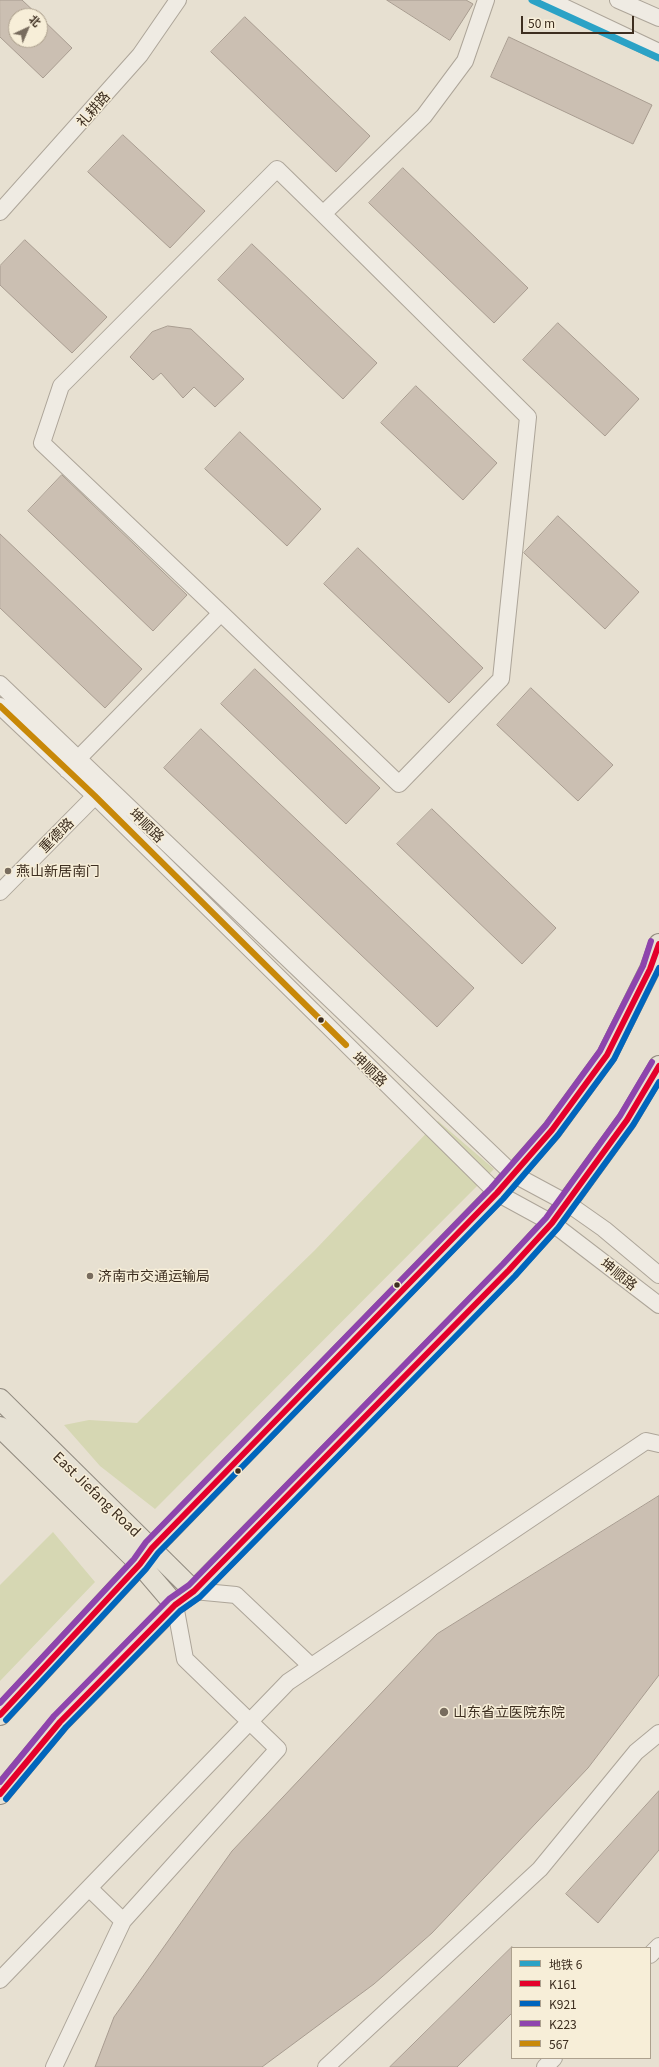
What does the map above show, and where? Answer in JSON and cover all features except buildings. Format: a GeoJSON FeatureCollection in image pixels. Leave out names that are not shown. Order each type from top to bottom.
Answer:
{"type":"FeatureCollection","features":[{"type":"Feature","properties":{"kind":"main road"},"geometry":{"type":"LineString","coordinates":[[0,1715],[140,1564],[152,1548],[497,1192],[552,1130],[607,1055],[650,969],[659,944]]}},
{"type":"Feature","properties":{"kind":"main road"},"geometry":{"type":"LineString","coordinates":[[0,1794],[60,1722],[175,1606],[194,1591],[510,1270],[552,1223],[567,1203],[627,1120],[659,1066]]}},
{"type":"Feature","properties":{"kind":"main road","name":"East Jiefang Road"},"geometry":{"type":"LineString","coordinates":[[0,1399],[194,1591]]}},
{"type":"Feature","properties":{"kind":"main road","name":"East Jiefang Road"},"geometry":{"type":"LineString","coordinates":[[0,1427],[140,1564],[175,1606]]}},
{"type":"Feature","properties":{"kind":"street","name":"礼耕路"},"geometry":{"type":"LineString","coordinates":[[0,212],[140,55],[178,0]]}},
{"type":"Feature","properties":{"kind":"street"},"geometry":{"type":"LineString","coordinates":[[323,214],[424,116],[466,61],[486,0]]}},
{"type":"Feature","properties":{"kind":"street"},"geometry":{"type":"LineString","coordinates":[[549,0],[659,52]]}},
{"type":"Feature","properties":{"kind":"street"},"geometry":{"type":"LineString","coordinates":[[618,0],[659,18]]}},
{"type":"Feature","properties":{"kind":"street"},"geometry":{"type":"LineString","coordinates":[[277,169],[323,214],[528,417],[500,679],[399,784],[42,443],[61,386],[277,169]]}},
{"type":"Feature","properties":{"kind":"street"},"geometry":{"type":"LineString","coordinates":[[72,764],[221,613]]}},
{"type":"Feature","properties":{"kind":"street","name":"坤顺路"},"geometry":{"type":"LineString","coordinates":[[0,684],[72,764],[95,796],[497,1192],[552,1223],[659,1305]]}},
{"type":"Feature","properties":{"kind":"street","name":"坤顺路"},"geometry":{"type":"LineString","coordinates":[[0,706],[72,764],[513,1174],[567,1203],[604,1229],[659,1275]]}},
{"type":"Feature","properties":{"kind":"street","name":"重德路"},"geometry":{"type":"LineString","coordinates":[[0,892],[95,796]]}},
{"type":"Feature","properties":{"kind":"street"},"geometry":{"type":"LineString","coordinates":[[0,1980],[288,1682],[646,1441],[659,1444]]}},
{"type":"Feature","properties":{"kind":"street"},"geometry":{"type":"LineString","coordinates":[[194,1591],[236,1595],[311,1666]]}},
{"type":"Feature","properties":{"kind":"street"},"geometry":{"type":"LineString","coordinates":[[54,2067],[123,1921],[278,1750],[185,1659],[175,1606]]}},
{"type":"Feature","properties":{"kind":"street"},"geometry":{"type":"LineString","coordinates":[[326,2067],[540,1869],[636,1752],[659,1733]]}},
{"type":"Feature","properties":{"kind":"street"},"geometry":{"type":"LineString","coordinates":[[89,1888],[123,1921]]}},
{"type":"Feature","properties":{"kind":"street"},"geometry":{"type":"LineString","coordinates":[[651,1954],[659,1946]]}},
{"type":"Feature","properties":{"kind":"street"},"geometry":{"type":"LineString","coordinates":[[545,2067],[553,2059]]}},
{"type":"Feature","properties":{"kind":"green space"},"geometry":{"type":"Polygon","coordinates":[[[438,1121],[494,1169],[155,1509],[100,1466],[64,1425],[89,1420],[137,1423],[315,1250],[438,1121]]]}},
{"type":"Feature","properties":{"kind":"green space"},"geometry":{"type":"Polygon","coordinates":[[[53,1532],[95,1582],[0,1681],[0,1585],[53,1532]]]}},
{"type":"Feature","properties":{"kind":"metro line","name":"6"},"geometry":{"type":"LineString","coordinates":[[532,0],[659,58]]}},
{"type":"Feature","properties":{"kind":"transit line","name":"567"},"geometry":{"type":"LineString","coordinates":[[0,706],[95,796],[346,1045]]}},
{"type":"Feature","properties":{"kind":"transit line","name":"K223"},"geometry":{"type":"LineString","coordinates":[[0,1703],[134,1559],[146,1542],[491,1188],[546,1125],[600,1051],[643,966],[651,941]]}},
{"type":"Feature","properties":{"kind":"transit line","name":"K161"},"geometry":{"type":"LineString","coordinates":[[0,1715],[140,1564],[152,1548],[497,1193],[552,1130],[607,1055],[650,969],[659,944]]}},
{"type":"Feature","properties":{"kind":"transit line","name":"K921"},"geometry":{"type":"LineString","coordinates":[[6,1720],[146,1569],[158,1553],[503,1199],[558,1135],[614,1059],[659,968]]}},
{"type":"Feature","properties":{"kind":"transit line","name":"K223"},"geometry":{"type":"LineString","coordinates":[[0,1782],[54,1716],[169,1599],[189,1585],[503,1264],[546,1218],[620,1116],[652,1062]]}},
{"type":"Feature","properties":{"kind":"transit line","name":"K161"},"geometry":{"type":"LineString","coordinates":[[0,1794],[60,1722],[175,1605],[194,1591],[509,1270],[552,1223],[627,1120],[659,1066]]}},
{"type":"Feature","properties":{"kind":"transit line","name":"K921"},"geometry":{"type":"LineString","coordinates":[[6,1799],[66,1727],[180,1611],[200,1597],[515,1276],[558,1228],[633,1125],[659,1082]]}},
{"type":"Feature","properties":{"kind":"place","name":"燕山新居南门"},"geometry":{"type":"Point","coordinates":[8,871]}},
{"type":"Feature","properties":{"kind":"place","name":"济南市交通运输局"},"geometry":{"type":"Point","coordinates":[90,1276]}},
{"type":"Feature","properties":{"kind":"place","name":"山东省立医院东院"},"geometry":{"type":"Point","coordinates":[444,1712]}}]}
